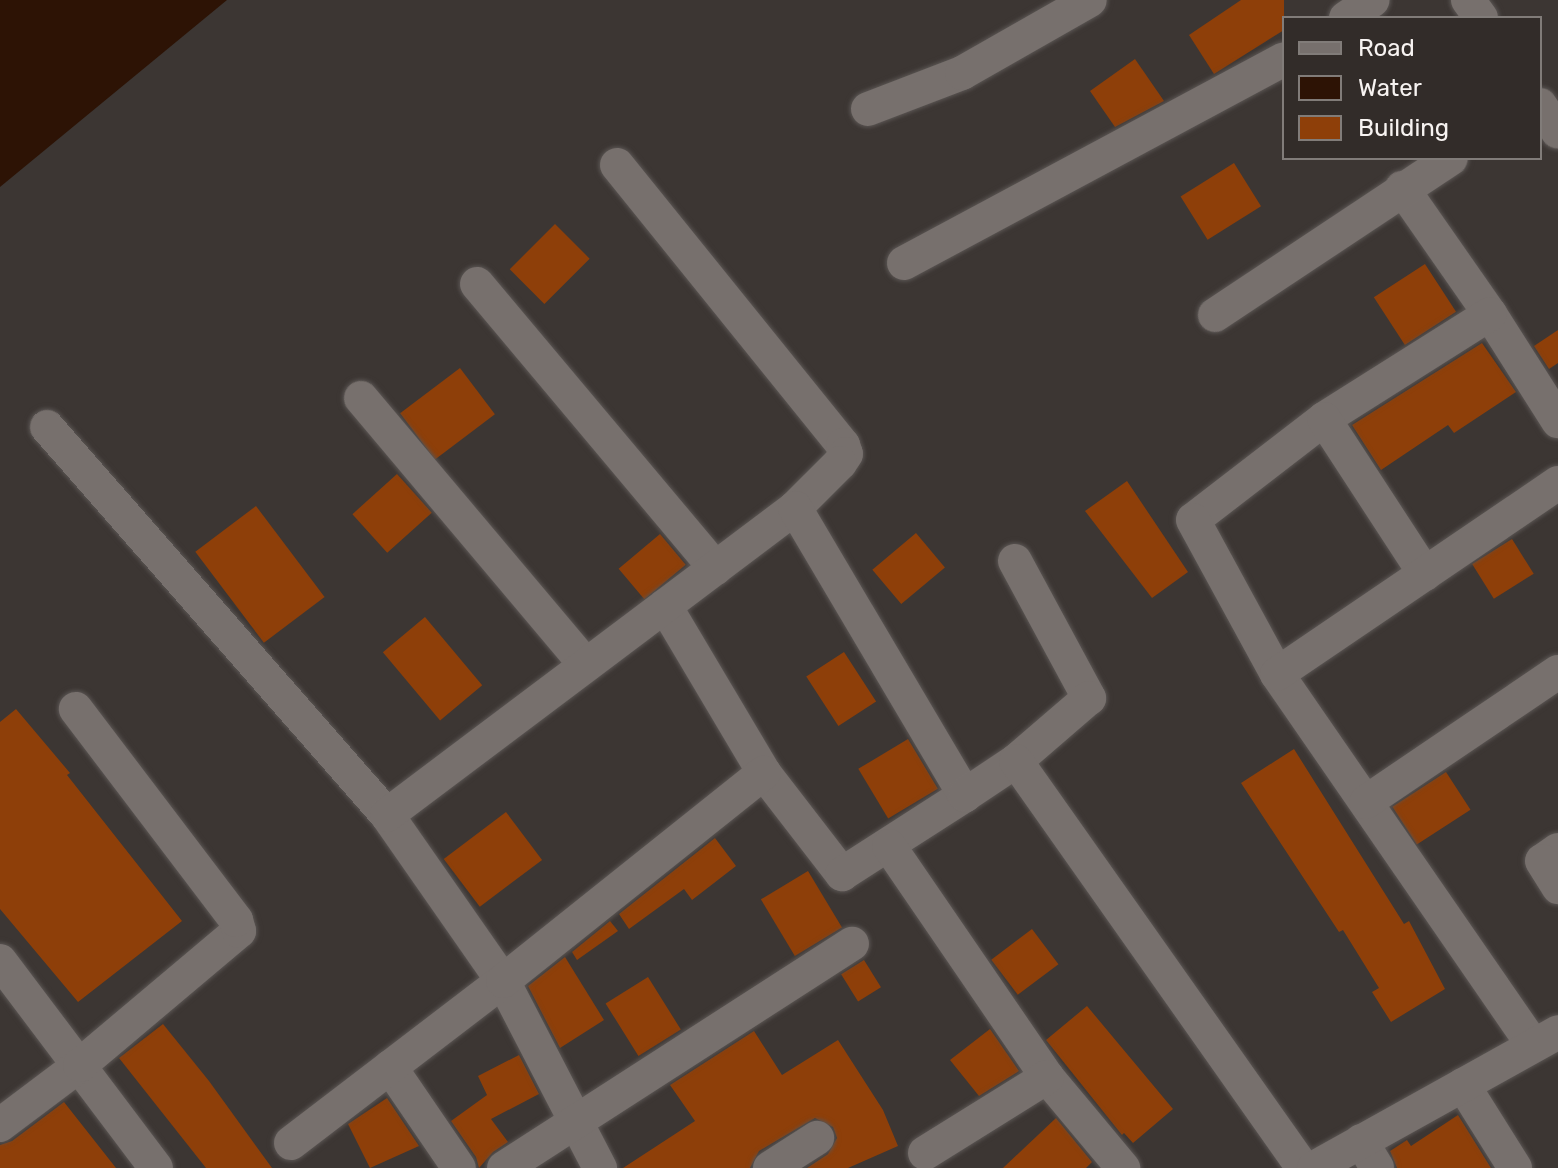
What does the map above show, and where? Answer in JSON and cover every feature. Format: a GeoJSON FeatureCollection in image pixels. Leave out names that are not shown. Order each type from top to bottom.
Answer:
{"type":"FeatureCollection","features":[{"type":"Feature","properties":{"kind":"street"},"geometry":{"type":"LineString","coordinates":[[868,109],[962,73],[1090,0]]}},
{"type":"Feature","properties":{"kind":"street"},"geometry":{"type":"LineString","coordinates":[[1349,16],[1373,0]]}},
{"type":"Feature","properties":{"kind":"street"},"geometry":{"type":"LineString","coordinates":[[904,263],[1282,60]]}},
{"type":"Feature","properties":{"kind":"street"},"geometry":{"type":"LineString","coordinates":[[1542,102],[1558,90]]}},
{"type":"Feature","properties":{"kind":"street"},"geometry":{"type":"LineString","coordinates":[[1542,107],[1558,132]]}},
{"type":"Feature","properties":{"kind":"street"},"geometry":{"type":"LineString","coordinates":[[1215,315],[1448,160]]}},
{"type":"Feature","properties":{"kind":"street"},"geometry":{"type":"LineString","coordinates":[[387,815],[795,508],[846,454],[843,445],[617,165]]}},
{"type":"Feature","properties":{"kind":"street"},"geometry":{"type":"LineString","coordinates":[[1402,188],[1490,314],[1558,421]]}},
{"type":"Feature","properties":{"kind":"street"},"geometry":{"type":"LineString","coordinates":[[477,284],[715,568]]}},
{"type":"Feature","properties":{"kind":"street"},"geometry":{"type":"LineString","coordinates":[[1314,1168],[1369,1155],[1463,1085],[1546,1039],[1366,802],[1277,674],[1193,520],[1324,419],[1490,314]]}},
{"type":"Feature","properties":{"kind":"street"},"geometry":{"type":"LineString","coordinates":[[361,398],[586,665]]}},
{"type":"Feature","properties":{"kind":"street"},"geometry":{"type":"LineString","coordinates":[[1324,419],[1425,574]]}},
{"type":"Feature","properties":{"kind":"street"},"geometry":{"type":"LineString","coordinates":[[47,427],[387,815],[503,981],[600,1168]]}},
{"type":"Feature","properties":{"kind":"street"},"geometry":{"type":"LineString","coordinates":[[1277,674],[1558,483]]}},
{"type":"Feature","properties":{"kind":"street"},"geometry":{"type":"LineString","coordinates":[[795,508],[965,795]]}},
{"type":"Feature","properties":{"kind":"street"},"geometry":{"type":"LineString","coordinates":[[665,606],[764,773],[842,874],[1016,761],[1089,698],[1015,561]]}},
{"type":"Feature","properties":{"kind":"street"},"geometry":{"type":"LineString","coordinates":[[1366,802],[1558,672]]}},
{"type":"Feature","properties":{"kind":"street"},"geometry":{"type":"LineString","coordinates":[[0,1125],[80,1065],[239,931],[236,920],[76,709]]}},
{"type":"Feature","properties":{"kind":"street"},"geometry":{"type":"LineString","coordinates":[[1016,761],[1303,1168]]}},
{"type":"Feature","properties":{"kind":"street"},"geometry":{"type":"LineString","coordinates":[[291,1143],[503,981],[764,773]]}},
{"type":"Feature","properties":{"kind":"street"},"geometry":{"type":"LineString","coordinates":[[889,846],[1047,1077],[1123,1168]]}},
{"type":"Feature","properties":{"kind":"street"},"geometry":{"type":"LineString","coordinates":[[504,1168],[576,1125],[852,944]]}},
{"type":"Feature","properties":{"kind":"street"},"geometry":{"type":"LineString","coordinates":[[0,961],[156,1168]]}},
{"type":"Feature","properties":{"kind":"street"},"geometry":{"type":"LineString","coordinates":[[390,1067],[459,1168]]}},
{"type":"Feature","properties":{"kind":"street"},"geometry":{"type":"LineString","coordinates":[[925,1153],[1047,1077]]}},
{"type":"Feature","properties":{"kind":"street"},"geometry":{"type":"LineString","coordinates":[[1463,1085],[1515,1168]]}},
{"type":"Feature","properties":{"kind":"street"},"geometry":{"type":"LineString","coordinates":[[770,1168],[817,1138]]}},
{"type":"Feature","properties":{"kind":"water"},"geometry":{"type":"Polygon","coordinates":[[[0,0],[227,0],[0,187],[0,0]]]}},
{"type":"Feature","properties":{"kind":"building"},"geometry":{"type":"Polygon","coordinates":[[[1241,0],[1284,0],[1282,31],[1214,74],[1189,35],[1241,0]]]}},
{"type":"Feature","properties":{"kind":"building"},"geometry":{"type":"Polygon","coordinates":[[[1135,59],[1164,101],[1115,127],[1090,91],[1135,59]]]}},
{"type":"Feature","properties":{"kind":"building"},"geometry":{"type":"Polygon","coordinates":[[[1234,163],[1261,206],[1208,240],[1181,196],[1234,163]]]}},
{"type":"Feature","properties":{"kind":"building"},"geometry":{"type":"Polygon","coordinates":[[[555,224],[590,259],[544,304],[510,269],[555,224]]]}},
{"type":"Feature","properties":{"kind":"building"},"geometry":{"type":"Polygon","coordinates":[[[1425,264],[1456,312],[1405,345],[1374,297],[1425,264]]]}},
{"type":"Feature","properties":{"kind":"building"},"geometry":{"type":"Polygon","coordinates":[[[1558,330],[1558,363],[1549,369],[1534,346],[1558,330]]]}},
{"type":"Feature","properties":{"kind":"building"},"geometry":{"type":"Polygon","coordinates":[[[1482,343],[1516,392],[1454,433],[1448,425],[1381,470],[1352,425],[1482,343]]]}},
{"type":"Feature","properties":{"kind":"building"},"geometry":{"type":"Polygon","coordinates":[[[460,368],[495,414],[435,459],[400,413],[460,368]]]}},
{"type":"Feature","properties":{"kind":"building"},"geometry":{"type":"Polygon","coordinates":[[[397,474],[432,513],[387,553],[352,514],[397,474]]]}},
{"type":"Feature","properties":{"kind":"building"},"geometry":{"type":"Polygon","coordinates":[[[1127,481],[1188,572],[1152,598],[1085,511],[1127,481]]]}},
{"type":"Feature","properties":{"kind":"building"},"geometry":{"type":"Polygon","coordinates":[[[256,506],[325,597],[264,643],[195,552],[256,506]]]}},
{"type":"Feature","properties":{"kind":"building"},"geometry":{"type":"Polygon","coordinates":[[[916,533],[945,567],[901,604],[872,570],[916,533]]]}},
{"type":"Feature","properties":{"kind":"building"},"geometry":{"type":"Polygon","coordinates":[[[660,534],[686,565],[644,599],[619,569],[660,534]]]}},
{"type":"Feature","properties":{"kind":"building"},"geometry":{"type":"Polygon","coordinates":[[[1512,539],[1534,574],[1494,599],[1472,564],[1512,539]]]}},
{"type":"Feature","properties":{"kind":"building"},"geometry":{"type":"Polygon","coordinates":[[[425,617],[482,685],[440,721],[383,652],[425,617]]]}},
{"type":"Feature","properties":{"kind":"building"},"geometry":{"type":"Polygon","coordinates":[[[844,652],[876,701],[838,726],[806,677],[844,652]]]}},
{"type":"Feature","properties":{"kind":"building"},"geometry":{"type":"Polygon","coordinates":[[[16,709],[70,773],[67,775],[182,921],[78,1002],[0,909],[0,722],[16,709]]]}},
{"type":"Feature","properties":{"kind":"building"},"geometry":{"type":"Polygon","coordinates":[[[908,739],[938,789],[888,819],[858,769],[908,739]]]}},
{"type":"Feature","properties":{"kind":"building"},"geometry":{"type":"Polygon","coordinates":[[[1294,749],[1404,924],[1409,921],[1445,989],[1391,1022],[1372,992],[1379,988],[1343,930],[1339,932],[1241,783],[1294,749]]]}},
{"type":"Feature","properties":{"kind":"building"},"geometry":{"type":"Polygon","coordinates":[[[1446,772],[1471,810],[1417,845],[1392,807],[1446,772]]]}},
{"type":"Feature","properties":{"kind":"building"},"geometry":{"type":"Polygon","coordinates":[[[506,812],[542,860],[480,907],[444,859],[506,812]]]}},
{"type":"Feature","properties":{"kind":"building"},"geometry":{"type":"Polygon","coordinates":[[[715,838],[736,866],[692,900],[684,889],[629,929],[619,914],[715,838]]]}},
{"type":"Feature","properties":{"kind":"building"},"geometry":{"type":"Polygon","coordinates":[[[808,871],[842,928],[795,956],[761,899],[808,871]]]}},
{"type":"Feature","properties":{"kind":"building"},"geometry":{"type":"Polygon","coordinates":[[[610,921],[618,931],[577,960],[572,952],[610,921]]]}},
{"type":"Feature","properties":{"kind":"building"},"geometry":{"type":"Polygon","coordinates":[[[1032,929],[1058,964],[1018,995],[991,960],[1032,929]]]}},
{"type":"Feature","properties":{"kind":"building"},"geometry":{"type":"Polygon","coordinates":[[[565,957],[604,1020],[560,1048],[528,986],[565,957]]]}},
{"type":"Feature","properties":{"kind":"building"},"geometry":{"type":"Polygon","coordinates":[[[864,960],[881,987],[858,1001],[841,974],[864,960]]]}},
{"type":"Feature","properties":{"kind":"building"},"geometry":{"type":"Polygon","coordinates":[[[648,977],[681,1030],[638,1056],[606,1003],[648,977]]]}},
{"type":"Feature","properties":{"kind":"building"},"geometry":{"type":"Polygon","coordinates":[[[1087,1006],[1173,1109],[1133,1143],[1124,1133],[1122,1135],[1046,1040],[1087,1006]]]}},
{"type":"Feature","properties":{"kind":"building"},"geometry":{"type":"Polygon","coordinates":[[[163,1024],[272,1168],[206,1168],[119,1058],[163,1024]]]}},
{"type":"Feature","properties":{"kind":"building"},"geometry":{"type":"Polygon","coordinates":[[[990,1029],[1019,1071],[979,1096],[950,1060],[990,1029]]]}},
{"type":"Feature","properties":{"kind":"building"},"geometry":{"type":"Polygon","coordinates":[[[754,1031],[782,1075],[838,1040],[883,1110],[898,1146],[848,1168],[807,1168],[828,1154],[837,1138],[833,1127],[815,1118],[759,1151],[750,1168],[623,1168],[695,1121],[670,1085],[754,1031]]]}},
{"type":"Feature","properties":{"kind":"building"},"geometry":{"type":"Polygon","coordinates":[[[519,1055],[539,1094],[491,1119],[508,1142],[493,1152],[479,1168],[476,1157],[451,1121],[487,1095],[478,1076],[519,1055]]]}},
{"type":"Feature","properties":{"kind":"building"},"geometry":{"type":"Polygon","coordinates":[[[387,1098],[419,1146],[370,1168],[348,1124],[387,1098]]]}},
{"type":"Feature","properties":{"kind":"building"},"geometry":{"type":"Polygon","coordinates":[[[64,1102],[116,1168],[0,1168],[0,1145],[12,1141],[64,1102]]]}},
{"type":"Feature","properties":{"kind":"building"},"geometry":{"type":"Polygon","coordinates":[[[1458,1115],[1491,1168],[1397,1168],[1390,1151],[1407,1140],[1411,1146],[1458,1115]]]}},
{"type":"Feature","properties":{"kind":"building"},"geometry":{"type":"Polygon","coordinates":[[[1056,1118],[1092,1162],[1086,1168],[1003,1168],[1056,1118]]]}}]}
